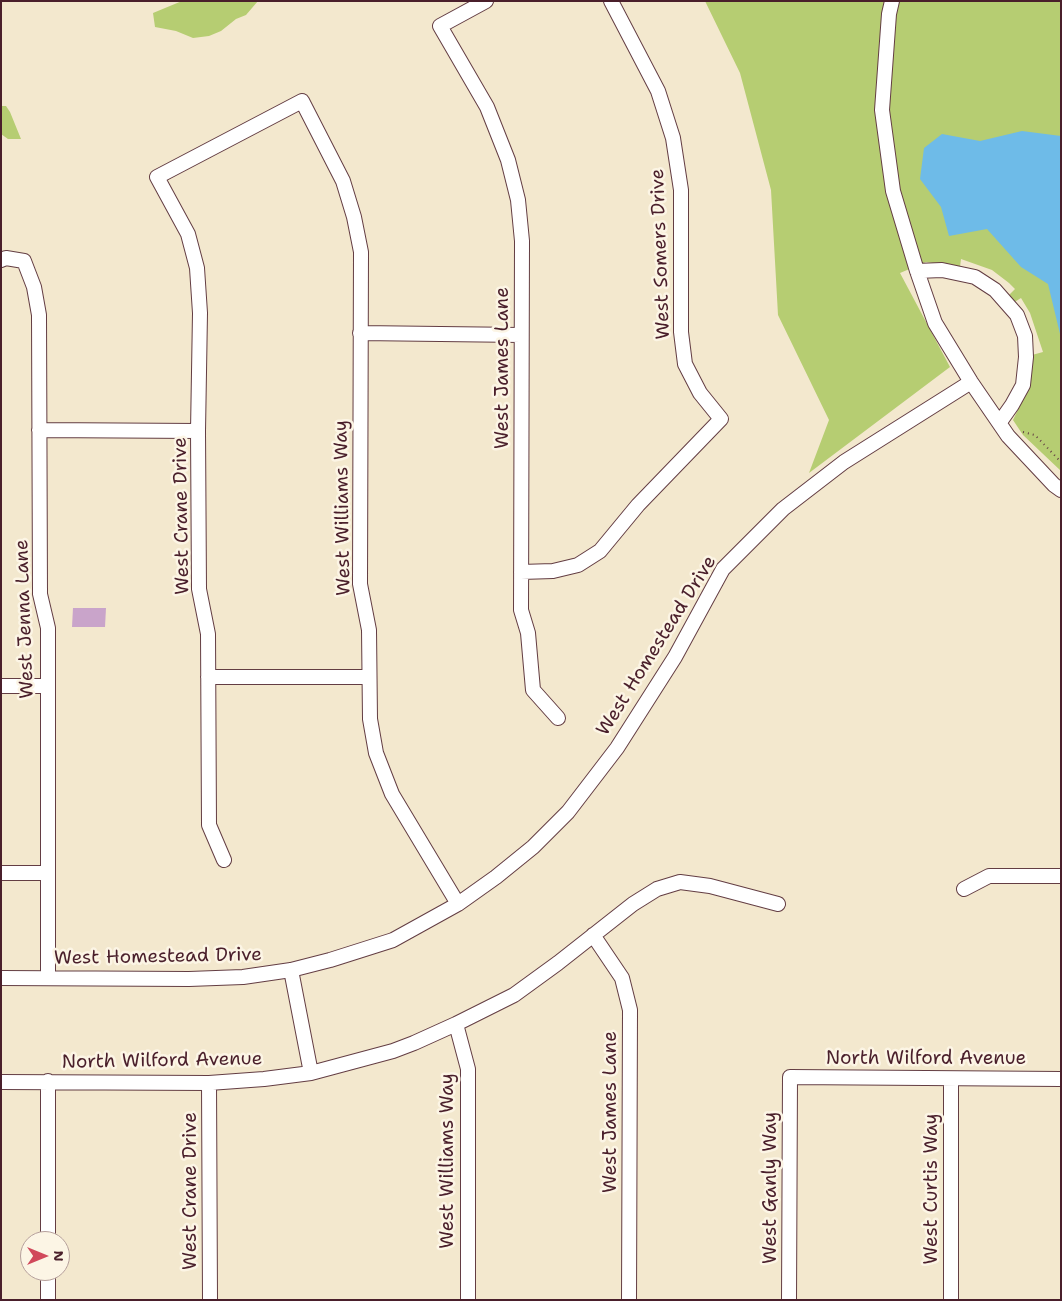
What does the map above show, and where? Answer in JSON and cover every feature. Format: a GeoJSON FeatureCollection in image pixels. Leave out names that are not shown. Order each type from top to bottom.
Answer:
{"type":"FeatureCollection","features":[{"type":"Feature","properties":{"kind":"street","name":"West James Lane"},"geometry":{"type":"LineString","coordinates":[[486,1],[440,26],[487,107],[508,160],[518,200],[522,241],[521,610],[528,633],[533,690],[558,718]]}},
{"type":"Feature","properties":{"kind":"street","name":"West Somers Drive"},"geometry":{"type":"LineString","coordinates":[[521,572],[553,571],[578,565],[600,551],[638,505],[721,419],[700,393],[686,364],[681,332],[681,190],[673,138],[658,91],[611,1]]}},
{"type":"Feature","properties":{"kind":"street"},"geometry":{"type":"LineString","coordinates":[[892,1],[889,14],[882,110],[893,191],[917,271],[935,323],[971,382],[1008,436],[1061,490]]}},
{"type":"Feature","properties":{"kind":"street","name":"West Crane Drive"},"geometry":{"type":"LineString","coordinates":[[224,860],[209,825],[208,634],[199,590],[198,431],[200,313],[197,268],[188,234],[157,177],[302,101]]}},
{"type":"Feature","properties":{"kind":"street","name":"West Williams Way"},"geometry":{"type":"LineString","coordinates":[[302,101],[343,182],[354,217],[361,252],[360,584],[369,630],[370,719],[376,753],[392,794],[458,904]]}},
{"type":"Feature","properties":{"kind":"street","name":"West Jenna Lane"},"geometry":{"type":"LineString","coordinates":[[1,260],[6,258],[24,261],[34,287],[39,315],[40,594],[48,628],[48,978]]}},
{"type":"Feature","properties":{"kind":"street"},"geometry":{"type":"LineString","coordinates":[[917,271],[942,270],[975,277],[996,290],[1017,315],[1024,336],[1026,357],[1023,386],[1000,422]]}},
{"type":"Feature","properties":{"kind":"street"},"geometry":{"type":"LineString","coordinates":[[360,333],[521,335]]}},
{"type":"Feature","properties":{"kind":"street","name":"West Homestead Drive"},"geometry":{"type":"LineString","coordinates":[[1,978],[234,977],[291,970],[393,940],[458,904],[533,847],[568,812],[621,741],[675,657],[723,569],[783,509],[844,462],[971,382]]}},
{"type":"Feature","properties":{"kind":"street"},"geometry":{"type":"LineString","coordinates":[[39,430],[198,431]]}},
{"type":"Feature","properties":{"kind":"street"},"geometry":{"type":"LineString","coordinates":[[208,677],[369,677]]}},
{"type":"Feature","properties":{"kind":"street"},"geometry":{"type":"LineString","coordinates":[[1,686],[47,686]]}},
{"type":"Feature","properties":{"kind":"street"},"geometry":{"type":"LineString","coordinates":[[1,873],[48,873]]}},
{"type":"Feature","properties":{"kind":"street"},"geometry":{"type":"LineString","coordinates":[[964,889],[989,876],[1061,876]]}},
{"type":"Feature","properties":{"kind":"street","name":"North Wilford Avenue"},"geometry":{"type":"LineString","coordinates":[[1,1082],[209,1083],[311,1073],[393,1050],[456,1024],[514,994],[558,963],[633,904],[657,889],[680,882],[710,886],[778,904]]}},
{"type":"Feature","properties":{"kind":"street","name":"West James Lane"},"geometry":{"type":"LineString","coordinates":[[593,935],[622,978],[630,1010],[629,1300]]}},
{"type":"Feature","properties":{"kind":"street"},"geometry":{"type":"LineString","coordinates":[[291,970],[311,1073]]}},
{"type":"Feature","properties":{"kind":"street","name":"West Williams Way"},"geometry":{"type":"LineString","coordinates":[[456,1024],[468,1070],[468,1300]]}},
{"type":"Feature","properties":{"kind":"street","name":"North Wilford Avenue"},"geometry":{"type":"LineString","coordinates":[[790,1077],[1061,1079]]}},
{"type":"Feature","properties":{"kind":"street","name":"West Ganly Way"},"geometry":{"type":"LineString","coordinates":[[789,1300],[790,1077]]}},
{"type":"Feature","properties":{"kind":"street","name":"West Curtis Way"},"geometry":{"type":"LineString","coordinates":[[951,1079],[951,1300]]}},
{"type":"Feature","properties":{"kind":"street"},"geometry":{"type":"LineString","coordinates":[[48,1081],[48,1231]]}},
{"type":"Feature","properties":{"kind":"street","name":"West Crane Drive"},"geometry":{"type":"LineString","coordinates":[[209,1083],[210,1300]]}},
{"type":"Feature","properties":{"kind":"street"},"geometry":{"type":"LineString","coordinates":[[48,1281],[48,1300]]}},
{"type":"Feature","properties":{"kind":"path"},"geometry":{"type":"LineString","coordinates":[[1021,430],[1025,434],[1035,435],[1061,462]]}},
{"type":"Feature","properties":{"kind":"green space"},"geometry":{"type":"Polygon","coordinates":[[[182,1],[258,1],[246,15],[236,19],[221,31],[209,36],[193,38],[176,31],[155,27],[153,13],[182,1]]]}},
{"type":"Feature","properties":{"kind":"green space"},"geometry":{"type":"Polygon","coordinates":[[[705,1],[1061,1],[1061,471],[1023,435],[1013,420],[1028,389],[1032,371],[1032,355],[1043,352],[1030,313],[1021,298],[1013,303],[1008,296],[1015,289],[1009,283],[992,270],[961,259],[960,267],[926,262],[900,273],[950,367],[809,473],[829,420],[778,315],[771,190],[740,73],[705,1]]]}},
{"type":"Feature","properties":{"kind":"green space"},"geometry":{"type":"Polygon","coordinates":[[[1,106],[6,106],[10,112],[21,139],[8,139],[1,134],[1,106]]]}},
{"type":"Feature","properties":{"kind":"water"},"geometry":{"type":"Polygon","coordinates":[[[1022,131],[1061,136],[1061,338],[1048,284],[1021,267],[987,229],[949,236],[941,207],[920,179],[924,148],[942,134],[980,141],[1022,131]]]}},
{"type":"Feature","properties":{"kind":"building"},"geometry":{"type":"Polygon","coordinates":[[[73,608],[106,608],[105,627],[72,627],[73,608]]]}}]}
